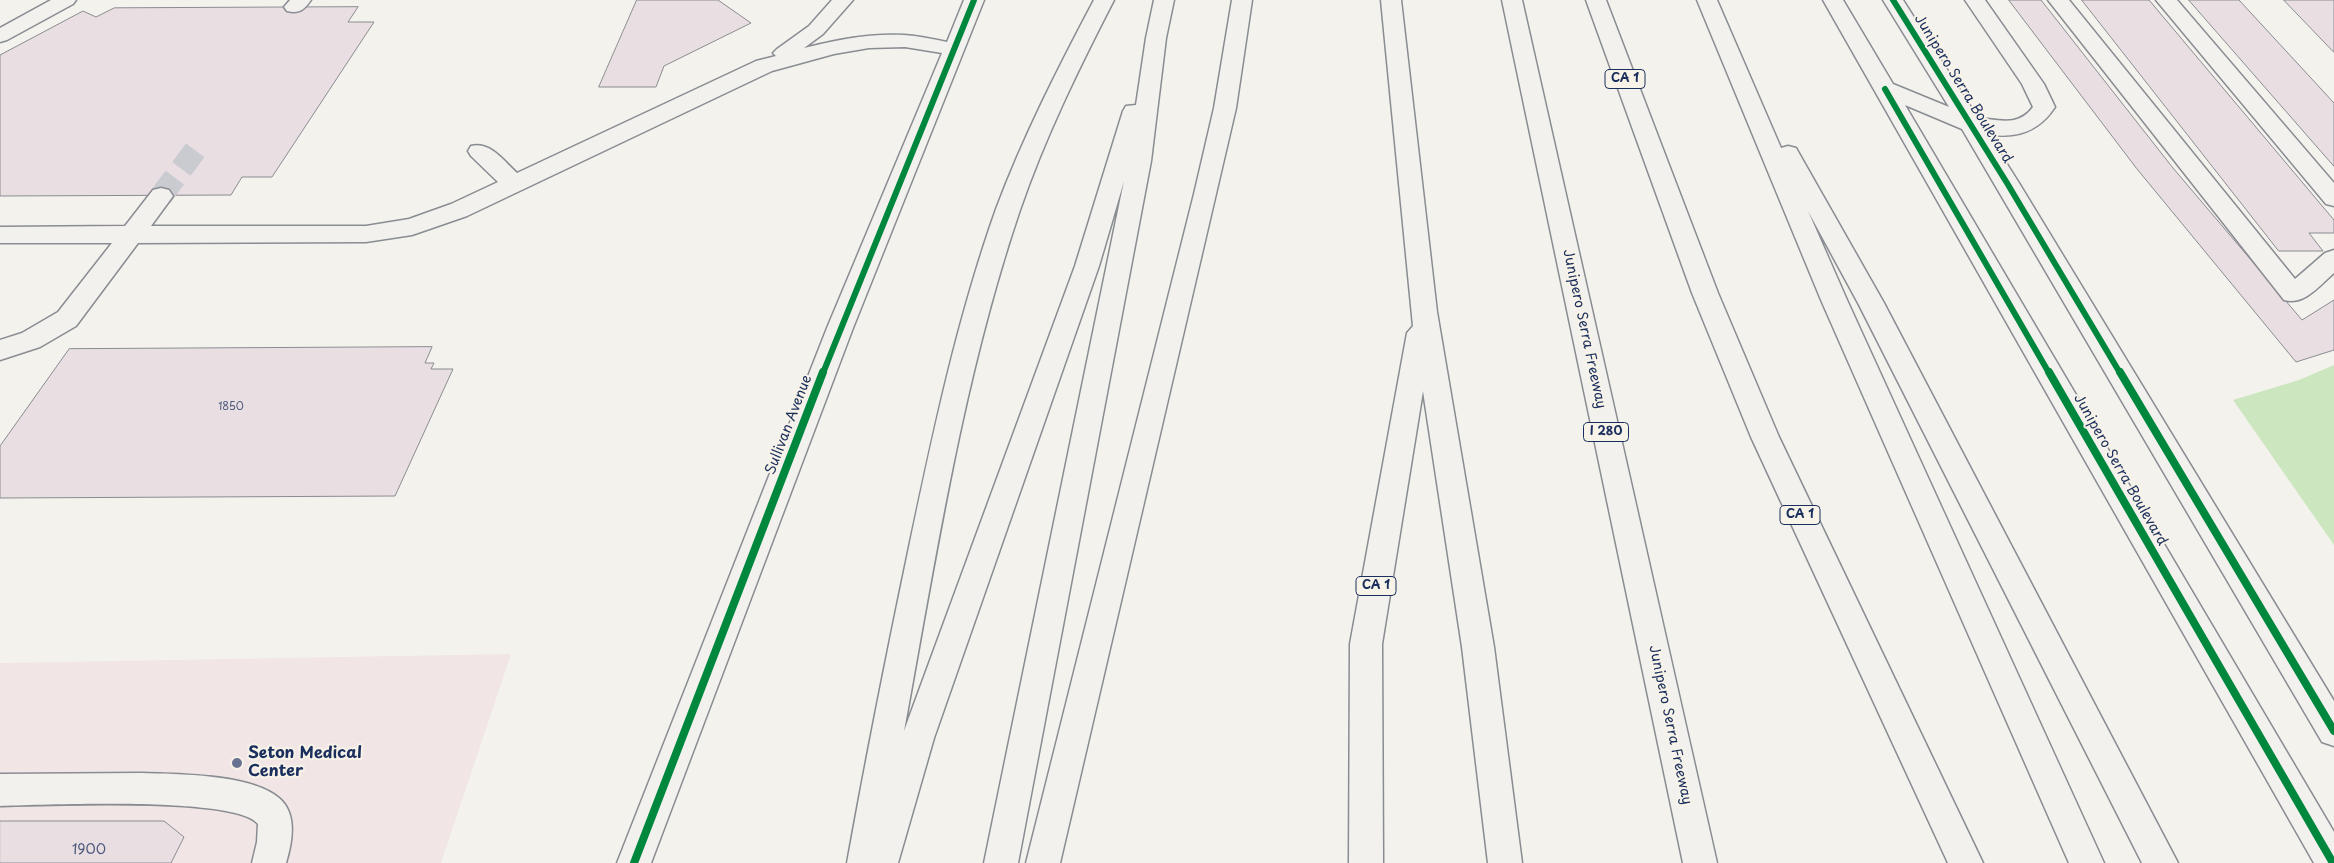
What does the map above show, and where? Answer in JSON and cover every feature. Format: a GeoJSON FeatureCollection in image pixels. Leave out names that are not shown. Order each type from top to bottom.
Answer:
{"type":"FeatureCollection","features":[{"type":"Feature","properties":{"kind":"main road"},"geometry":{"type":"LineString","coordinates":[[0,36],[66,0]]}},
{"type":"Feature","properties":{"kind":"main road"},"geometry":{"type":"LineString","coordinates":[[764,66],[816,30],[843,0]]}},
{"type":"Feature","properties":{"kind":"main road","name":"Sullivan Avenue"},"geometry":{"type":"LineString","coordinates":[[634,863],[840,328],[974,0]]}},
{"type":"Feature","properties":{"kind":"main road"},"geometry":{"type":"LineString","coordinates":[[864,863],[898,672],[959,385],[992,261],[1036,138],[1073,59],[1104,0]]}},
{"type":"Feature","properties":{"kind":"main road"},"geometry":{"type":"LineString","coordinates":[[1001,863],[1020,754],[1140,161],[1156,38],[1164,0]]}},
{"type":"Feature","properties":{"kind":"main road"},"geometry":{"type":"LineString","coordinates":[[1042,863],[1198,227],[1224,108],[1242,0]]}},
{"type":"Feature","properties":{"kind":"main road"},"geometry":{"type":"LineString","coordinates":[[1391,0],[1424,312],[1478,647],[1505,863]]}},
{"type":"Feature","properties":{"kind":"main road","name":"Junipero Serra Freeway"},"geometry":{"type":"LineString","coordinates":[[1512,0],[1700,863]]}},
{"type":"Feature","properties":{"kind":"main road","name":"CA 1"},"geometry":{"type":"LineString","coordinates":[[1596,0],[1705,293],[1747,396],[1802,519],[1966,863]]}},
{"type":"Feature","properties":{"kind":"main road"},"geometry":{"type":"LineString","coordinates":[[1707,0],[1834,300],[2087,863]]}},
{"type":"Feature","properties":{"kind":"main road","name":"Junipero Serra Boulevard"},"geometry":{"type":"LineString","coordinates":[[1833,0],[2333,863]]}},
{"type":"Feature","properties":{"kind":"main road","name":"Junipero Serra Boulevard"},"geometry":{"type":"LineString","coordinates":[[1893,0],[1970,124],[2334,731]]}},
{"type":"Feature","properties":{"kind":"main road"},"geometry":{"type":"LineString","coordinates":[[1885,89],[1970,124],[1997,129],[2022,126],[2038,117],[2044,106],[2033,84],[1975,0]]}},
{"type":"Feature","properties":{"kind":"main road"},"geometry":{"type":"LineString","coordinates":[[2058,0],[2293,294],[2334,259]]}},
{"type":"Feature","properties":{"kind":"main road"},"geometry":{"type":"LineString","coordinates":[[2166,0],[2334,198]]}},
{"type":"Feature","properties":{"kind":"main road"},"geometry":{"type":"LineString","coordinates":[[1721,31],[1871,303],[2161,863]]}},
{"type":"Feature","properties":{"kind":"main road"},"geometry":{"type":"LineString","coordinates":[[881,863],[936,685],[1104,212],[1156,38]]}},
{"type":"Feature","properties":{"kind":"main road"},"geometry":{"type":"LineString","coordinates":[[0,234],[366,234],[412,227],[459,210],[764,66],[815,51],[855,44],[904,41],[955,49]]}},
{"type":"Feature","properties":{"kind":"main road"},"geometry":{"type":"LineString","coordinates":[[479,151],[514,184]]}},
{"type":"Feature","properties":{"kind":"main road"},"geometry":{"type":"LineString","coordinates":[[0,350],[31,340],[67,319],[160,196]]}},
{"type":"Feature","properties":{"kind":"main road","name":"CA 1"},"geometry":{"type":"LineString","coordinates":[[1366,863],[1366,644],[1424,312]]}},
{"type":"Feature","properties":{"kind":"main road"},"geometry":{"type":"LineString","coordinates":[[0,790],[177,790],[241,796],[254,800],[267,808],[275,820],[276,836],[269,863]]}},
{"type":"Feature","properties":{"kind":"shaded area","name":"Seton Medical Center"},"geometry":{"type":"Polygon","coordinates":[[[511,654],[441,863],[0,863],[0,663],[511,654]]]}},
{"type":"Feature","properties":{"kind":"green space"},"geometry":{"type":"Polygon","coordinates":[[[2334,365],[2334,545],[2233,400],[2299,380],[2334,365]]]}},
{"type":"Feature","properties":{"kind":"building"},"geometry":{"type":"Polygon","coordinates":[[[637,0],[718,0],[751,23],[664,66],[656,87],[599,87],[637,0]]]}},
{"type":"Feature","properties":{"kind":"building"},"geometry":{"type":"Polygon","coordinates":[[[2009,0],[2041,0],[2173,168],[2302,320],[2334,300],[2334,350],[2296,362],[2137,169],[2009,0]]]}},
{"type":"Feature","properties":{"kind":"building"},"geometry":{"type":"Polygon","coordinates":[[[2082,0],[2149,0],[2334,220],[2334,233],[2309,233],[2323,251],[2279,251],[2082,0]]]}},
{"type":"Feature","properties":{"kind":"building"},"geometry":{"type":"Polygon","coordinates":[[[2189,0],[2239,0],[2334,103],[2334,166],[2189,0]]]}},
{"type":"Feature","properties":{"kind":"building"},"geometry":{"type":"Polygon","coordinates":[[[2284,0],[2334,0],[2334,52],[2284,0]]]}},
{"type":"Feature","properties":{"kind":"building"},"geometry":{"type":"Polygon","coordinates":[[[358,7],[348,22],[374,22],[272,177],[242,177],[231,195],[0,196],[0,55],[83,11],[96,17],[114,8],[358,7]]]}},
{"type":"Feature","properties":{"kind":"building"},"geometry":{"type":"Polygon","coordinates":[[[432,347],[425,363],[434,363],[431,369],[453,369],[395,496],[0,498],[0,446],[69,349],[432,347]]]}},
{"type":"Feature","properties":{"kind":"building"},"geometry":{"type":"Polygon","coordinates":[[[0,821],[164,821],[184,837],[171,863],[0,863],[0,821]]]}},
{"type":"Feature","properties":{"kind":"tunnel"},"geometry":{"type":"LineString","coordinates":[[161,196],[197,148]]}},
{"type":"Feature","properties":{"kind":"cycle path"},"geometry":{"type":"LineString","coordinates":[[634,863],[840,328],[974,0]]}},
{"type":"Feature","properties":{"kind":"cycle path"},"geometry":{"type":"LineString","coordinates":[[1893,0],[2007,183],[2334,731]]}},
{"type":"Feature","properties":{"kind":"cycle path"},"geometry":{"type":"LineString","coordinates":[[1885,89],[2333,863]]}},
{"type":"Feature","properties":{"kind":"place","name":"Seton Medical Center"},"geometry":{"type":"Point","coordinates":[237,763]}}]}
